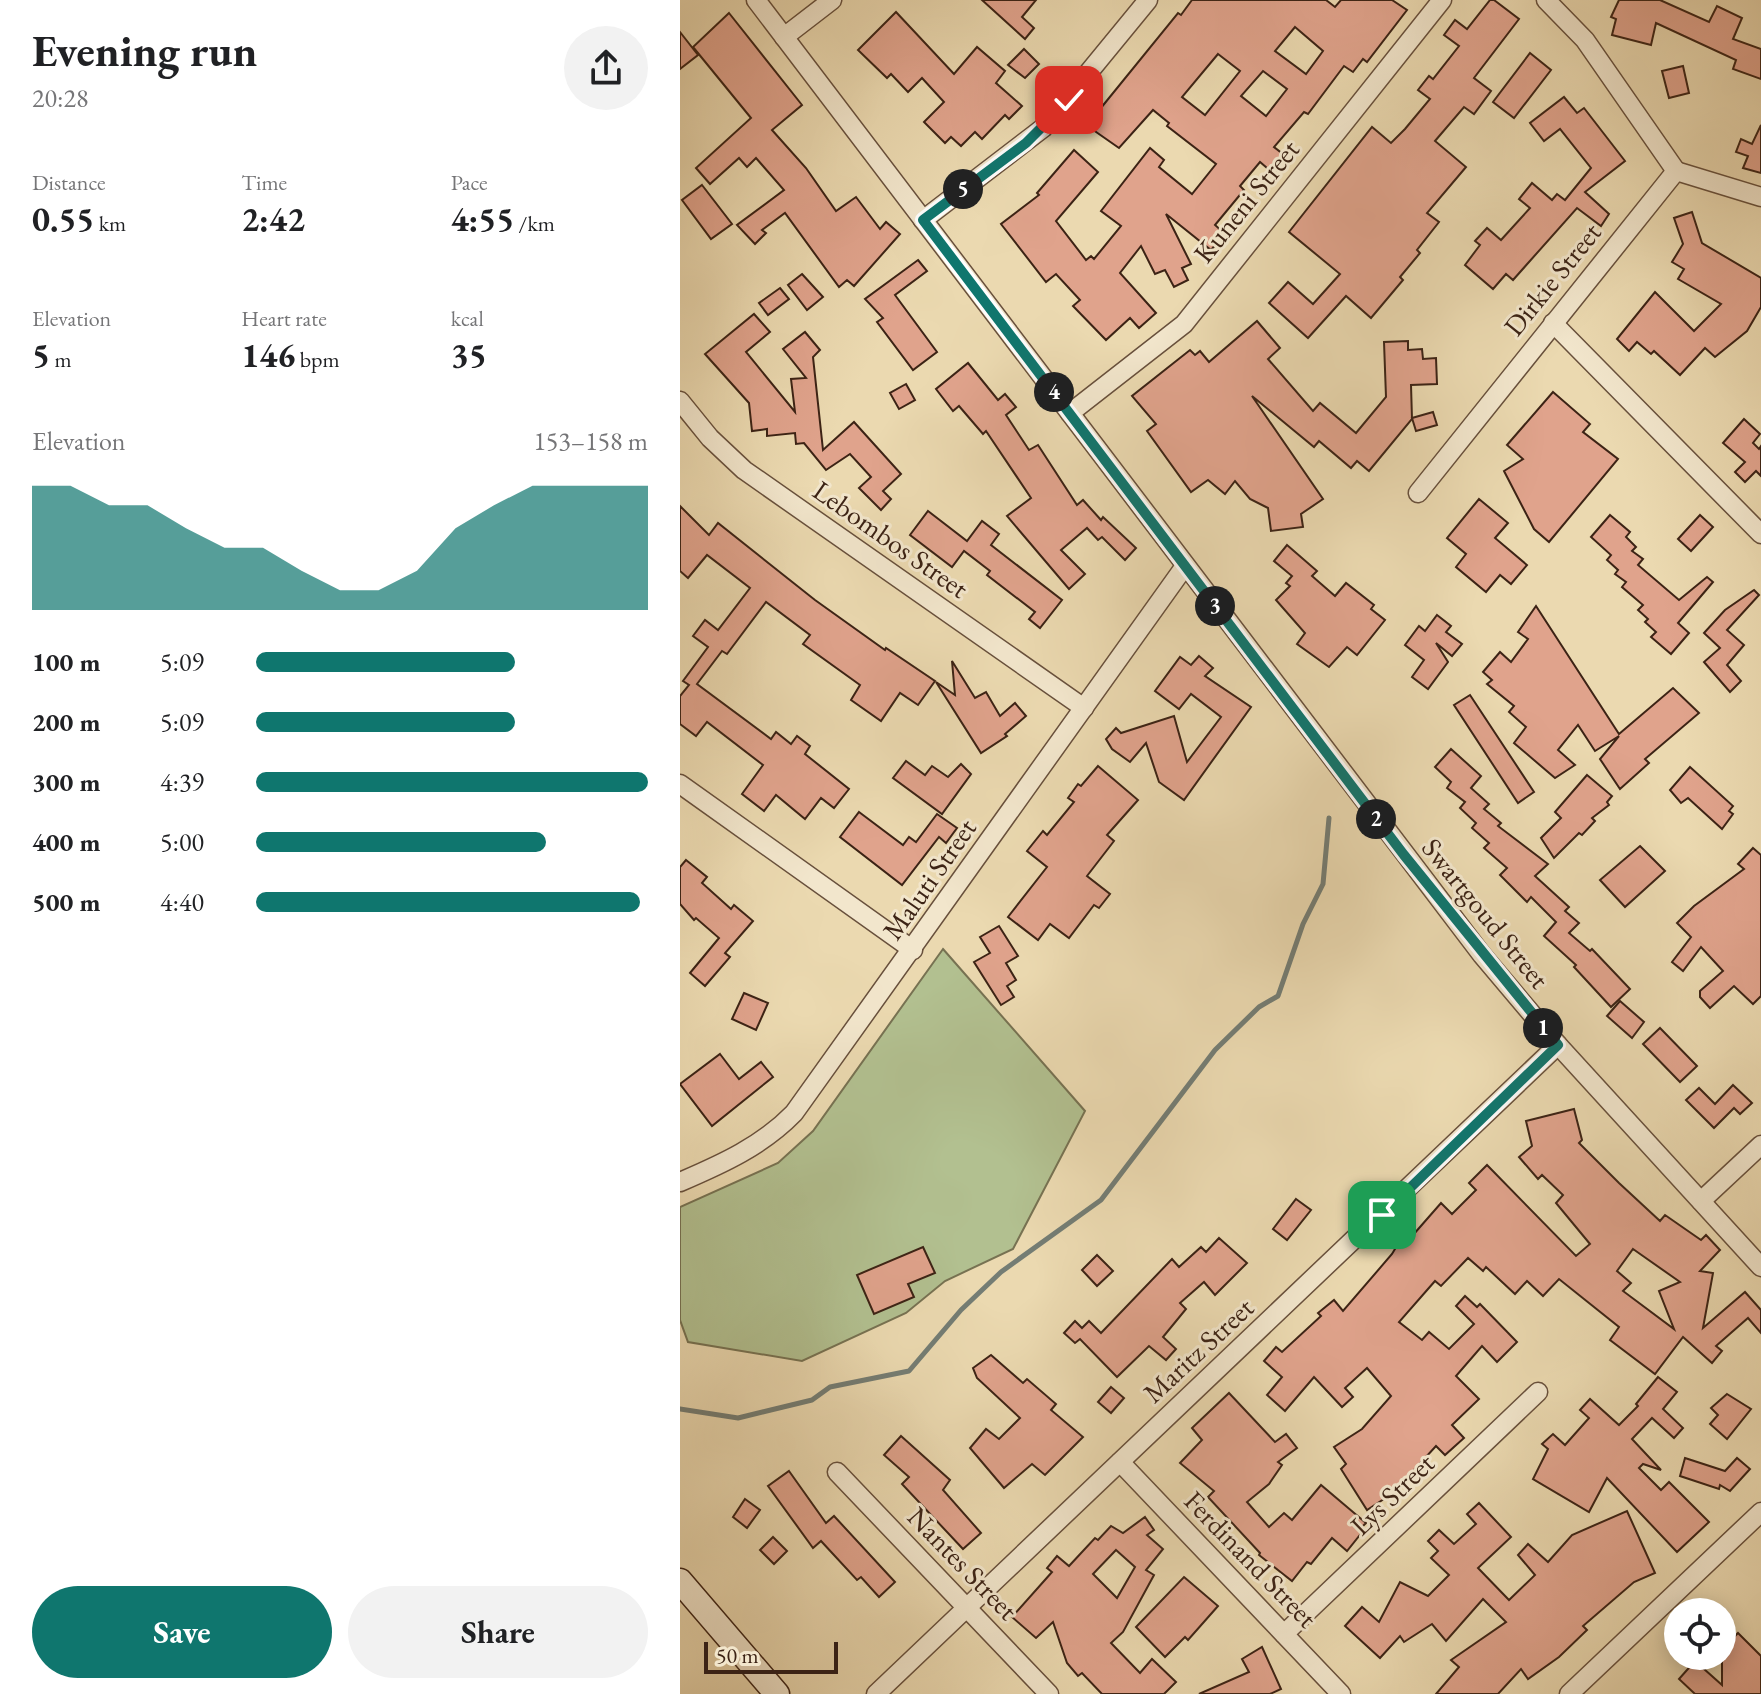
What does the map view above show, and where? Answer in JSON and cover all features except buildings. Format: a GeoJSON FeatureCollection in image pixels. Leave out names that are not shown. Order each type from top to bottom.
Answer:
{"type":"FeatureCollection","features":[{"type":"Feature","properties":{"kind":"main road"},"geometry":{"type":"LineString","coordinates":[[680,1581],[777,1694]]}},
{"type":"Feature","properties":{"kind":"street","name":"Swartgoud Street"},"geometry":{"type":"LineString","coordinates":[[756,0],[1404,855],[1558,1045],[1761,1267]]}},
{"type":"Feature","properties":{"kind":"street"},"geometry":{"type":"LineString","coordinates":[[784,37],[832,0]]}},
{"type":"Feature","properties":{"kind":"street"},"geometry":{"type":"LineString","coordinates":[[923,220],[1043,128],[1148,0]]}},
{"type":"Feature","properties":{"kind":"street","name":"Kuneni Street"},"geometry":{"type":"LineString","coordinates":[[1070,413],[1184,324],[1442,0]]}},
{"type":"Feature","properties":{"kind":"street"},"geometry":{"type":"LineString","coordinates":[[1546,0],[1585,40],[1676,171],[1761,197]]}},
{"type":"Feature","properties":{"kind":"street","name":"Dirkie Street"},"geometry":{"type":"LineString","coordinates":[[1418,493],[1676,171]]}},
{"type":"Feature","properties":{"kind":"street"},"geometry":{"type":"LineString","coordinates":[[1553,323],[1761,534]]}},
{"type":"Feature","properties":{"kind":"street","name":"Lebombos Street"},"geometry":{"type":"LineString","coordinates":[[680,401],[710,438],[744,470],[1084,708]]}},
{"type":"Feature","properties":{"kind":"street","name":"Maluti Street"},"geometry":{"type":"LineString","coordinates":[[680,1182],[743,1152],[777,1131],[813,1089],[1185,566]]}},
{"type":"Feature","properties":{"kind":"street"},"geometry":{"type":"LineString","coordinates":[[680,784],[913,950]]}},
{"type":"Feature","properties":{"kind":"street","name":"Maritz Street"},"geometry":{"type":"LineString","coordinates":[[876,1694],[1558,1045]]}},
{"type":"Feature","properties":{"kind":"street"},"geometry":{"type":"LineString","coordinates":[[1701,1201],[1761,1145]]}},
{"type":"Feature","properties":{"kind":"street","name":"Lys Street"},"geometry":{"type":"LineString","coordinates":[[1284,1634],[1538,1392]]}},
{"type":"Feature","properties":{"kind":"street","name":"Ferdinand Street"},"geometry":{"type":"LineString","coordinates":[[1120,1462],[1341,1694]]}},
{"type":"Feature","properties":{"kind":"street","name":"Nantes Street"},"geometry":{"type":"LineString","coordinates":[[837,1472],[1049,1694]]}},
{"type":"Feature","properties":{"kind":"street"},"geometry":{"type":"LineString","coordinates":[[1569,1694],[1761,1512]]}},
{"type":"Feature","properties":{"kind":"green space"},"geometry":{"type":"Polygon","coordinates":[[[943,949],[1085,1111],[1013,1249],[945,1281],[906,1313],[802,1361],[688,1342],[680,1320],[680,1207],[778,1163],[813,1131],[943,949]]]}},
{"type":"Feature","properties":{"kind":"waterway"},"geometry":{"type":"LineString","coordinates":[[680,1409],[738,1418],[812,1400],[830,1387],[909,1371],[961,1310],[1001,1272],[1101,1200],[1215,1050],[1259,1007],[1278,996],[1303,924],[1323,884],[1329,818]]}},
{"type":"Feature","properties":{"kind":"route"},"geometry":{"type":"LineString","coordinates":[[1069,100],[1026,143],[923,220],[1404,855],[1518,1000],[1558,1045],[1382,1215]]}}]}
